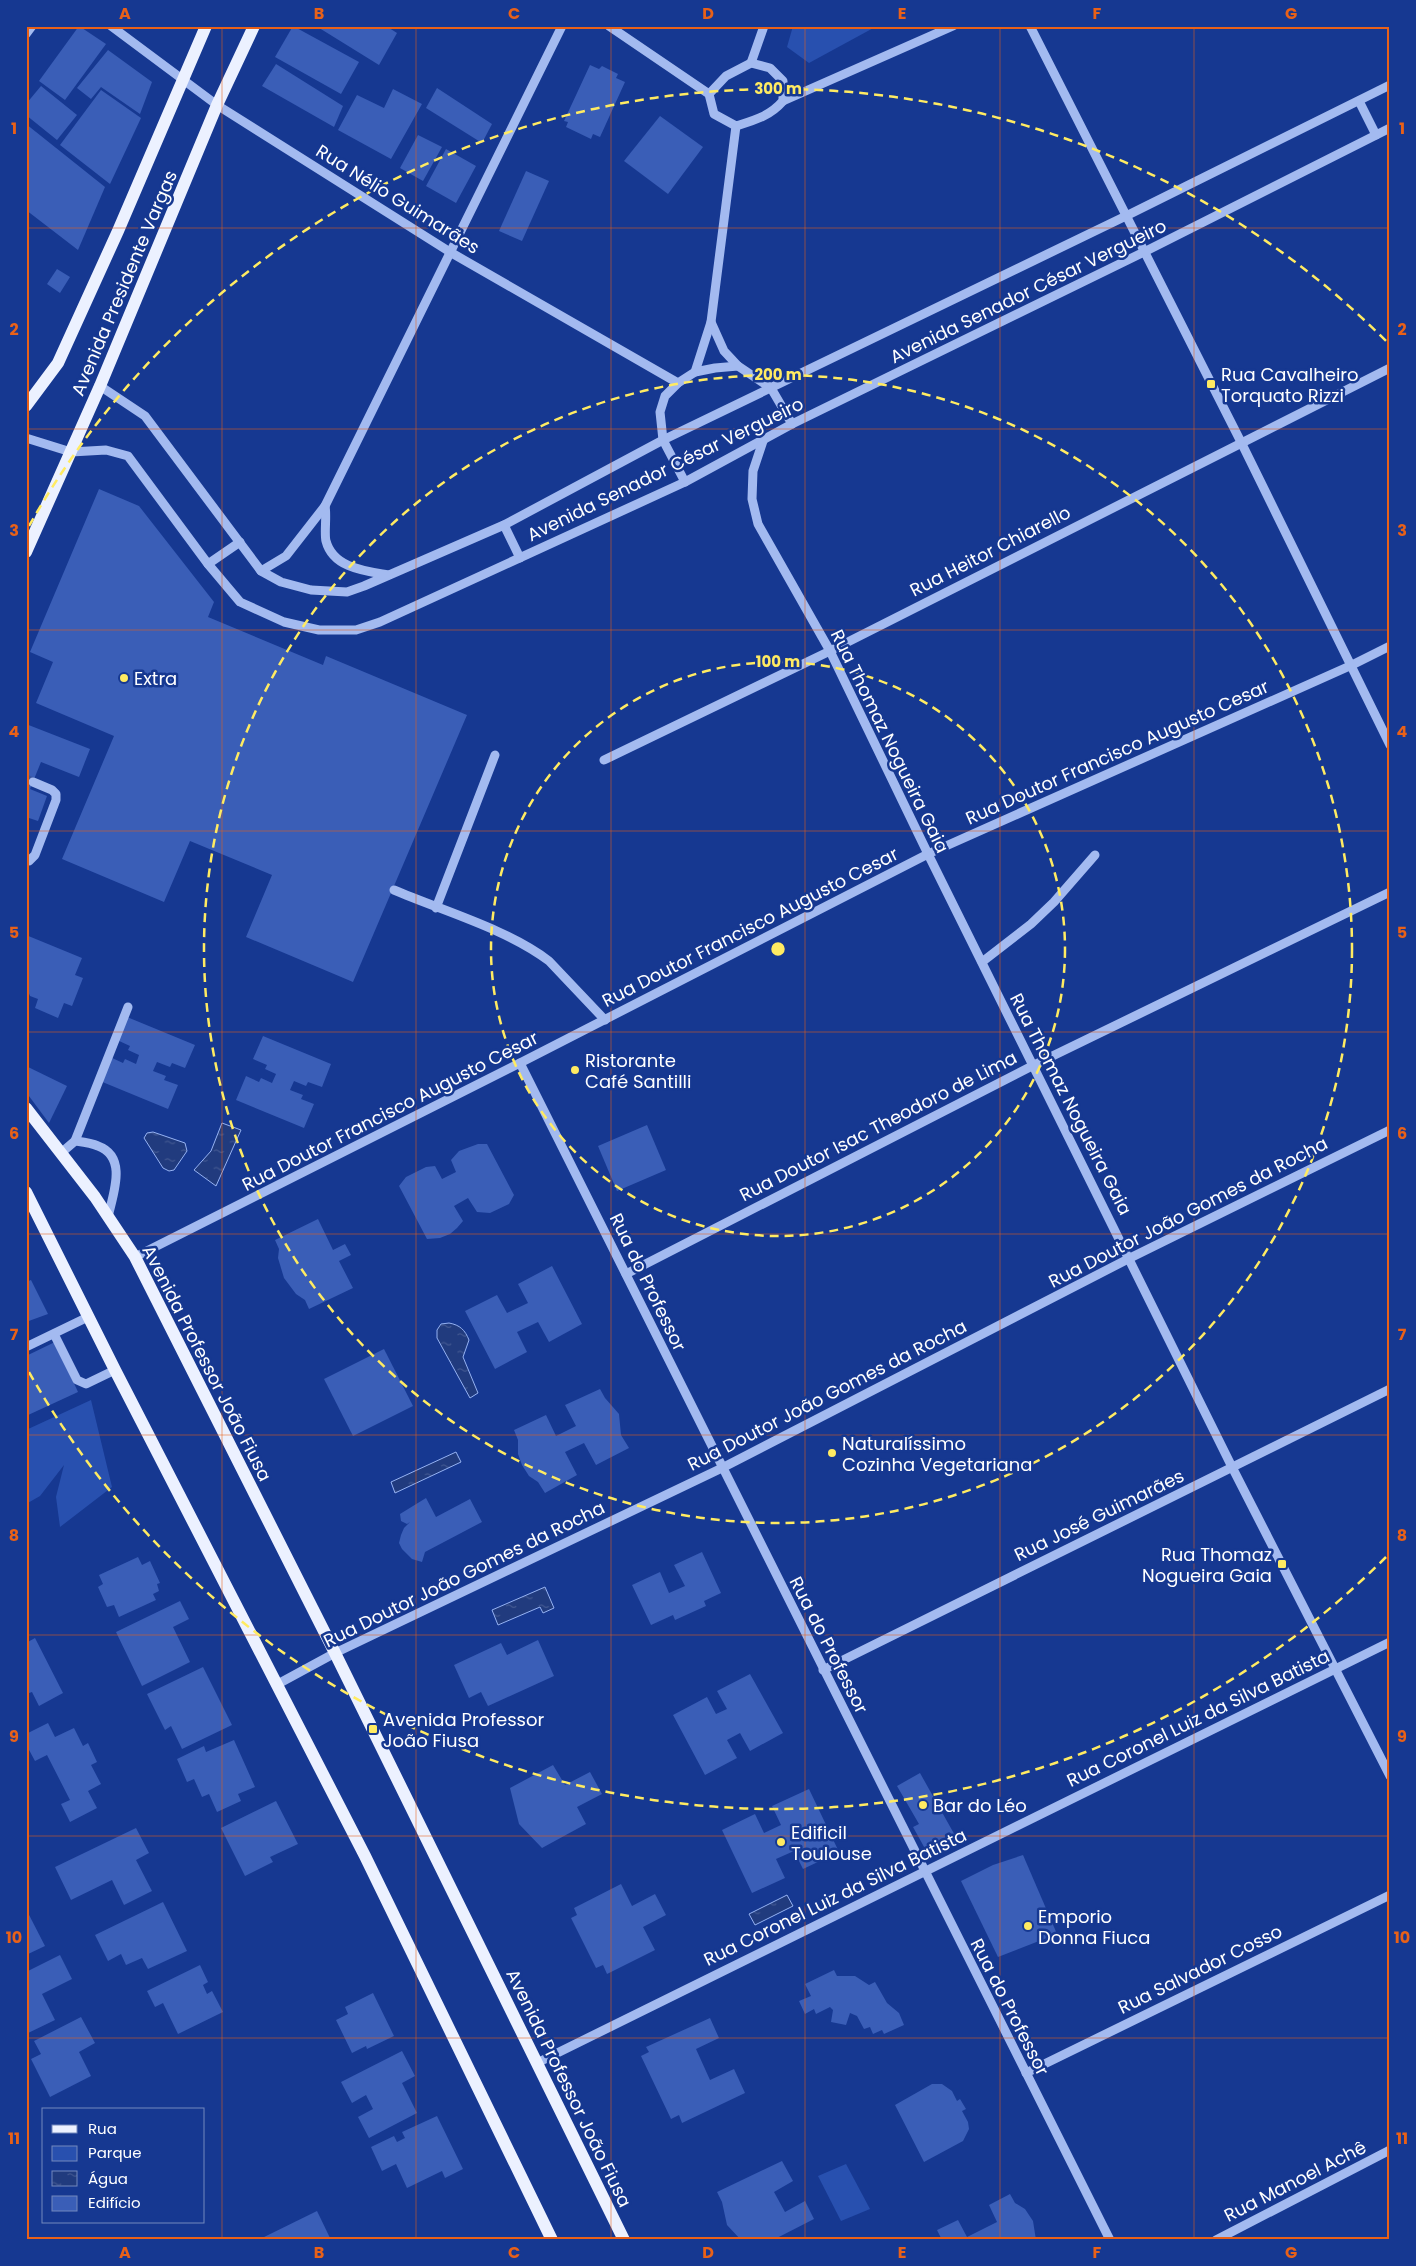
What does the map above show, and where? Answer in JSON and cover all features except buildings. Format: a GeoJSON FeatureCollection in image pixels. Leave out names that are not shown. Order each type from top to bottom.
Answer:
{"type":"FeatureCollection","features":[{"type":"Feature","properties":{"kind":"main road","name":"Avenida Presidente Vargas"},"geometry":{"type":"LineString","coordinates":[[26,406],[58,363],[118,231],[206,26]]}},
{"type":"Feature","properties":{"kind":"main road","name":"Avenida Presidente Vargas"},"geometry":{"type":"LineString","coordinates":[[26,552],[100,386],[217,105],[254,26]]}},
{"type":"Feature","properties":{"kind":"main road","name":"Avenida Professor João Fiusa"},"geometry":{"type":"LineString","coordinates":[[26,1108],[108,1216],[135,1257],[335,1654],[624,2240]]}},
{"type":"Feature","properties":{"kind":"main road"},"geometry":{"type":"LineString","coordinates":[[26,1192],[115,1370],[369,1865],[552,2240]]}},
{"type":"Feature","properties":{"kind":"street"},"geometry":{"type":"LineString","coordinates":[[26,34],[32,26]]}},
{"type":"Feature","properties":{"kind":"street","name":"Rua Nélio Guimarães"},"geometry":{"type":"LineString","coordinates":[[112,26],[217,105],[450,252],[678,383]]}},
{"type":"Feature","properties":{"kind":"street"},"geometry":{"type":"LineString","coordinates":[[262,571],[286,556],[325,506],[562,26]]}},
{"type":"Feature","properties":{"kind":"street"},"geometry":{"type":"LineString","coordinates":[[609,26],[709,94],[714,114],[736,126],[774,111],[783,101],[953,26]]}},
{"type":"Feature","properties":{"kind":"street"},"geometry":{"type":"LineString","coordinates":[[751,63],[764,26]]}},
{"type":"Feature","properties":{"kind":"street"},"geometry":{"type":"LineString","coordinates":[[1030,26],[1241,442],[1390,744]]}},
{"type":"Feature","properties":{"kind":"street"},"geometry":{"type":"LineString","coordinates":[[709,94],[726,76],[751,63],[770,68],[782,81],[783,101]]}},
{"type":"Feature","properties":{"kind":"street","name":"Avenida Senador César Vergueiro"},"geometry":{"type":"LineString","coordinates":[[100,386],[145,416],[262,571],[281,582],[311,590],[347,592],[504,525],[664,440],[1126,216],[1390,85]]}},
{"type":"Feature","properties":{"kind":"street"},"geometry":{"type":"LineString","coordinates":[[1359,102],[1376,135]]}},
{"type":"Feature","properties":{"kind":"street"},"geometry":{"type":"LineString","coordinates":[[695,372],[711,322],[736,126]]}},
{"type":"Feature","properties":{"kind":"street","name":"Avenida Senador César Vergueiro"},"geometry":{"type":"LineString","coordinates":[[71,452],[106,450],[128,456],[208,564],[240,602],[284,622],[319,630],[356,630],[380,622],[685,482],[792,424],[1144,252],[1390,128]]}},
{"type":"Feature","properties":{"kind":"street"},"geometry":{"type":"LineString","coordinates":[[711,322],[724,351],[738,366],[771,388],[792,424]]}},
{"type":"Feature","properties":{"kind":"street"},"geometry":{"type":"LineString","coordinates":[[685,482],[664,440],[660,412],[665,396],[678,383],[695,372],[738,366]]}},
{"type":"Feature","properties":{"kind":"street","name":"Rua Heitor Chiarello"},"geometry":{"type":"LineString","coordinates":[[604,760],[830,651],[1390,368]]}},
{"type":"Feature","properties":{"kind":"street"},"geometry":{"type":"LineString","coordinates":[[26,438],[71,452]]}},
{"type":"Feature","properties":{"kind":"street","name":"Rua Thomaz Nogueira Gaia"},"geometry":{"type":"LineString","coordinates":[[763,440],[753,471],[752,499],[758,524],[830,651],[928,854],[1232,1467],[1390,1776]]}},
{"type":"Feature","properties":{"kind":"street"},"geometry":{"type":"LineString","coordinates":[[325,506],[327,519],[326,541],[336,557],[354,570],[388,574]]}},
{"type":"Feature","properties":{"kind":"street"},"geometry":{"type":"LineString","coordinates":[[504,525],[520,558]]}},
{"type":"Feature","properties":{"kind":"street"},"geometry":{"type":"LineString","coordinates":[[208,564],[240,542]]}},
{"type":"Feature","properties":{"kind":"street","name":"Rua Doutor Francisco Augusto Cesar"},"geometry":{"type":"LineString","coordinates":[[135,1257],[928,854],[1352,665],[1390,646]]}},
{"type":"Feature","properties":{"kind":"street"},"geometry":{"type":"LineString","coordinates":[[436,908],[495,755]]}},
{"type":"Feature","properties":{"kind":"street"},"geometry":{"type":"LineString","coordinates":[[26,861],[29,861],[35,855],[56,800],[56,794],[52,790],[33,782]]}},
{"type":"Feature","properties":{"kind":"street"},"geometry":{"type":"LineString","coordinates":[[982,962],[1031,924],[1054,902],[1095,855]]}},
{"type":"Feature","properties":{"kind":"street"},"geometry":{"type":"LineString","coordinates":[[394,890],[511,938],[539,954],[549,961],[604,1020]]}},
{"type":"Feature","properties":{"kind":"street","name":"Rua Doutor Isac Theodoro de Lima"},"geometry":{"type":"LineString","coordinates":[[626,1274],[1034,1065],[1390,892]]}},
{"type":"Feature","properties":{"kind":"street"},"geometry":{"type":"LineString","coordinates":[[61,1153],[75,1141],[128,1007]]}},
{"type":"Feature","properties":{"kind":"street","name":"Rua do Professor"},"geometry":{"type":"LineString","coordinates":[[520,1063],[1110,2240]]}},
{"type":"Feature","properties":{"kind":"street","name":"Rua Doutor João Gomes da Rocha"},"geometry":{"type":"LineString","coordinates":[[276,1685],[335,1654],[722,1468],[1130,1258],[1390,1130]]}},
{"type":"Feature","properties":{"kind":"street"},"geometry":{"type":"LineString","coordinates":[[75,1141],[99,1146],[108,1151],[116,1162],[117,1177],[108,1216]]}},
{"type":"Feature","properties":{"kind":"street"},"geometry":{"type":"LineString","coordinates":[[26,1347],[88,1317]]}},
{"type":"Feature","properties":{"kind":"street"},"geometry":{"type":"LineString","coordinates":[[54,1334],[77,1380],[81,1384],[86,1384],[115,1370]]}},
{"type":"Feature","properties":{"kind":"street","name":"Rua José Guimarães"},"geometry":{"type":"LineString","coordinates":[[823,1670],[1390,1389]]}},
{"type":"Feature","properties":{"kind":"street","name":"Rua Coronel Luiz da Silva Batista"},"geometry":{"type":"LineString","coordinates":[[537,2063],[1390,1642]]}},
{"type":"Feature","properties":{"kind":"street","name":"Rua Salvador Cosso"},"geometry":{"type":"LineString","coordinates":[[1026,2073],[1390,1895]]}},
{"type":"Feature","properties":{"kind":"street","name":"Rua Manoel Achê"},"geometry":{"type":"LineString","coordinates":[[1216,2240],[1390,2150]]}},
{"type":"Feature","properties":{"kind":"green space"},"geometry":{"type":"Polygon","coordinates":[[[793,26],[877,26],[809,63],[787,47],[793,26]]]}},
{"type":"Feature","properties":{"kind":"green space"},"geometry":{"type":"Polygon","coordinates":[[[91,1400],[112,1487],[60,1527],[56,1497],[64,1465],[40,1496],[26,1504],[26,1430],[91,1400]]]}},
{"type":"Feature","properties":{"kind":"green space"},"geometry":{"type":"Polygon","coordinates":[[[846,2164],[870,2209],[841,2221],[818,2176],[846,2164]]]}},
{"type":"Feature","properties":{"kind":"water"},"geometry":{"type":"Polygon","coordinates":[[[222,1123],[241,1130],[216,1186],[194,1170],[211,1151],[222,1123]]]}},
{"type":"Feature","properties":{"kind":"water"},"geometry":{"type":"Polygon","coordinates":[[[153,1132],[185,1143],[187,1151],[174,1170],[169,1171],[163,1168],[144,1138],[147,1133],[153,1132]]]}},
{"type":"Feature","properties":{"kind":"water"},"geometry":{"type":"Polygon","coordinates":[[[449,1323],[462,1328],[469,1340],[463,1357],[478,1393],[470,1398],[437,1338],[437,1330],[441,1324],[449,1323]]]}},
{"type":"Feature","properties":{"kind":"water"},"geometry":{"type":"Polygon","coordinates":[[[456,1452],[461,1462],[395,1493],[391,1482],[456,1452]]]}},
{"type":"Feature","properties":{"kind":"water"},"geometry":{"type":"Polygon","coordinates":[[[545,1587],[554,1608],[543,1613],[540,1607],[498,1625],[492,1610],[545,1587]]]}},
{"type":"Feature","properties":{"kind":"water"},"geometry":{"type":"Polygon","coordinates":[[[787,1895],[793,1906],[755,1925],[749,1914],[787,1895]]]}},
{"type":"Feature","properties":{"kind":"tunnel"},"geometry":{"type":"LineString","coordinates":[[26,779],[33,782]]}},
{"type":"Feature","properties":{"kind":"place","name":"Rua Cavalheiro Torquato Rizzi"},"geometry":{"type":"Point","coordinates":[1211,384]}},
{"type":"Feature","properties":{"kind":"place","name":"Extra"},"geometry":{"type":"Point","coordinates":[124,678]}},
{"type":"Feature","properties":{"kind":"place","name":"Ristorante Café Santilli"},"geometry":{"type":"Point","coordinates":[575,1070]}},
{"type":"Feature","properties":{"kind":"place","name":"Naturalíssimo Cozinha Vegetariana"},"geometry":{"type":"Point","coordinates":[832,1453]}},
{"type":"Feature","properties":{"kind":"place","name":"Rua Thomaz Nogueira Gaia"},"geometry":{"type":"Point","coordinates":[1282,1564]}},
{"type":"Feature","properties":{"kind":"place","name":"Avenida Professor João Fiusa"},"geometry":{"type":"Point","coordinates":[373,1729]}},
{"type":"Feature","properties":{"kind":"place","name":"Bar do Léo"},"geometry":{"type":"Point","coordinates":[923,1805]}},
{"type":"Feature","properties":{"kind":"place","name":"Edificil Toulouse"},"geometry":{"type":"Point","coordinates":[781,1842]}},
{"type":"Feature","properties":{"kind":"place","name":"Emporio Donna Fiuca"},"geometry":{"type":"Point","coordinates":[1028,1926]}}]}
